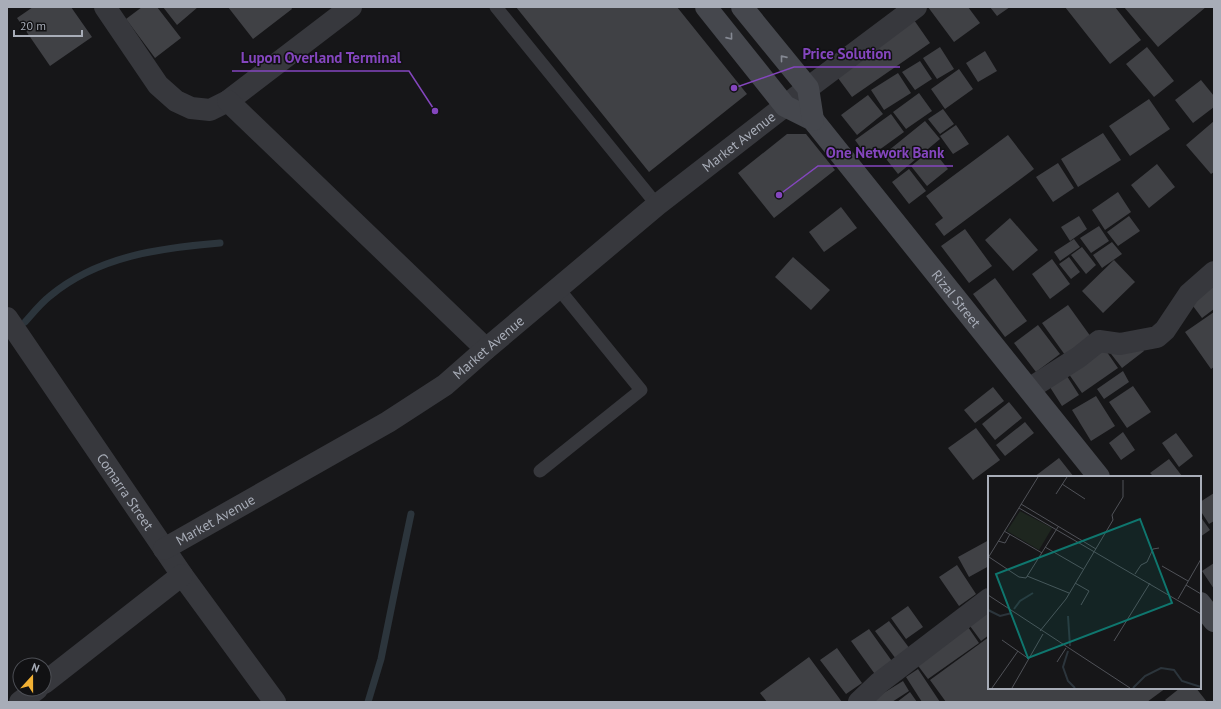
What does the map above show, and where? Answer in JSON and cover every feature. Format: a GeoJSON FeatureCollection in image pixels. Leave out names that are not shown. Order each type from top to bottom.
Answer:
{"type":"FeatureCollection","features":[{"type":"Feature","properties":{"kind":"street"},"geometry":{"type":"LineString","coordinates":[[105,7],[158,84],[176,101],[191,108],[210,110],[228,101],[351,7]]}},
{"type":"Feature","properties":{"kind":"street","name":"Rizal Street"},"geometry":{"type":"LineString","coordinates":[[706,7],[785,106],[813,120],[1099,476]]}},
{"type":"Feature","properties":{"kind":"street"},"geometry":{"type":"LineString","coordinates":[[742,7],[808,88]]}},
{"type":"Feature","properties":{"kind":"street","name":"Market Avenue"},"geometry":{"type":"LineString","coordinates":[[164,549],[388,422],[445,385],[657,205],[808,88],[916,7]]}},
{"type":"Feature","properties":{"kind":"street","name":"Rizal Street"},"geometry":{"type":"LineString","coordinates":[[808,88],[813,120]]}},
{"type":"Feature","properties":{"kind":"street"},"geometry":{"type":"LineString","coordinates":[[228,101],[486,349]]}},
{"type":"Feature","properties":{"kind":"street"},"geometry":{"type":"LineString","coordinates":[[1029,389],[1079,357],[1099,342],[1120,344],[1157,337],[1164,330],[1189,294],[1214,272]]}},
{"type":"Feature","properties":{"kind":"street","name":"Comarra Street"},"geometry":{"type":"LineString","coordinates":[[7,318],[182,575],[275,702]]}},
{"type":"Feature","properties":{"kind":"street"},"geometry":{"type":"LineString","coordinates":[[52,677],[182,575]]}},
{"type":"Feature","properties":{"kind":"street"},"geometry":{"type":"LineString","coordinates":[[859,702],[879,683],[988,600]]}},
{"type":"Feature","properties":{"kind":"street"},"geometry":{"type":"LineString","coordinates":[[1201,604],[1214,621]]}},
{"type":"Feature","properties":{"kind":"lane"},"geometry":{"type":"LineString","coordinates":[[496,7],[657,205]]}},
{"type":"Feature","properties":{"kind":"lane"},"geometry":{"type":"LineString","coordinates":[[540,471],[641,390],[558,288]]}},
{"type":"Feature","properties":{"kind":"building"},"geometry":{"type":"Polygon","coordinates":[[[33,7],[71,7],[92,37],[50,66],[17,18],[33,7]]]}},
{"type":"Feature","properties":{"kind":"building"},"geometry":{"type":"Polygon","coordinates":[[[142,7],[157,7],[181,38],[155,58],[126,19],[142,7]]]}},
{"type":"Feature","properties":{"kind":"building"},"geometry":{"type":"Polygon","coordinates":[[[163,7],[198,7],[177,25],[163,7]]]}},
{"type":"Feature","properties":{"kind":"building"},"geometry":{"type":"Polygon","coordinates":[[[228,7],[291,7],[292,9],[253,39],[228,7]]]}},
{"type":"Feature","properties":{"kind":"building"},"geometry":{"type":"Polygon","coordinates":[[[516,7],[677,7],[747,94],[649,172],[516,7]]]}},
{"type":"Feature","properties":{"kind":"building"},"geometry":{"type":"Polygon","coordinates":[[[928,7],[968,7],[980,23],[954,42],[928,7]]]}},
{"type":"Feature","properties":{"kind":"building"},"geometry":{"type":"Polygon","coordinates":[[[990,7],[1010,7],[997,16],[990,7]]]}},
{"type":"Feature","properties":{"kind":"building"},"geometry":{"type":"Polygon","coordinates":[[[1065,7],[1115,7],[1141,40],[1110,64],[1065,7]]]}},
{"type":"Feature","properties":{"kind":"building"},"geometry":{"type":"Polygon","coordinates":[[[1124,7],[1206,7],[1158,47],[1124,7]]]}},
{"type":"Feature","properties":{"kind":"building"},"geometry":{"type":"Polygon","coordinates":[[[914,20],[930,43],[852,97],[835,74],[914,20]]]}},
{"type":"Feature","properties":{"kind":"building"},"geometry":{"type":"Polygon","coordinates":[[[940,47],[954,69],[937,79],[923,58],[940,47]]]}},
{"type":"Feature","properties":{"kind":"building"},"geometry":{"type":"Polygon","coordinates":[[[1147,47],[1174,81],[1154,97],[1126,64],[1147,47]]]}},
{"type":"Feature","properties":{"kind":"building"},"geometry":{"type":"Polygon","coordinates":[[[985,51],[997,71],[978,82],[966,63],[985,51]]]}},
{"type":"Feature","properties":{"kind":"building"},"geometry":{"type":"Polygon","coordinates":[[[920,61],[932,79],[915,90],[902,72],[920,61]]]}},
{"type":"Feature","properties":{"kind":"building"},"geometry":{"type":"Polygon","coordinates":[[[959,69],[973,89],[945,109],[931,89],[959,69]]]}},
{"type":"Feature","properties":{"kind":"building"},"geometry":{"type":"Polygon","coordinates":[[[898,73],[911,93],[884,110],[871,90],[898,73]]]}},
{"type":"Feature","properties":{"kind":"building"},"geometry":{"type":"Polygon","coordinates":[[[1201,80],[1214,96],[1214,107],[1193,123],[1175,100],[1201,80]]]}},
{"type":"Feature","properties":{"kind":"building"},"geometry":{"type":"Polygon","coordinates":[[[919,93],[932,111],[906,129],[893,112],[919,93]]]}},
{"type":"Feature","properties":{"kind":"building"},"geometry":{"type":"Polygon","coordinates":[[[868,95],[883,114],[857,135],[841,115],[868,95]]]}},
{"type":"Feature","properties":{"kind":"building"},"geometry":{"type":"Polygon","coordinates":[[[1149,99],[1170,129],[1130,156],[1109,126],[1149,99]]]}},
{"type":"Feature","properties":{"kind":"building"},"geometry":{"type":"Polygon","coordinates":[[[943,109],[954,124],[940,134],[928,119],[943,109]]]}},
{"type":"Feature","properties":{"kind":"building"},"geometry":{"type":"Polygon","coordinates":[[[891,114],[904,132],[868,158],[855,140],[891,114]]]}},
{"type":"Feature","properties":{"kind":"building"},"geometry":{"type":"Polygon","coordinates":[[[925,121],[940,139],[898,174],[883,155],[925,121]]]}},
{"type":"Feature","properties":{"kind":"building"},"geometry":{"type":"Polygon","coordinates":[[[1214,121],[1214,172],[1211,174],[1186,145],[1214,121]]]}},
{"type":"Feature","properties":{"kind":"building"},"geometry":{"type":"Polygon","coordinates":[[[956,125],[969,144],[953,154],[940,136],[956,125]]]}},
{"type":"Feature","properties":{"kind":"building"},"geometry":{"type":"Polygon","coordinates":[[[1103,133],[1121,160],[1078,187],[1061,159],[1103,133]]]}},
{"type":"Feature","properties":{"kind":"building"},"geometry":{"type":"Polygon","coordinates":[[[787,134],[806,134],[835,170],[774,218],[738,173],[787,134]]]}},
{"type":"Feature","properties":{"kind":"building"},"geometry":{"type":"Polygon","coordinates":[[[1008,135],[1034,169],[944,236],[935,224],[943,218],[926,196],[1008,135]]]}},
{"type":"Feature","properties":{"kind":"building"},"geometry":{"type":"Polygon","coordinates":[[[932,149],[948,169],[927,186],[911,166],[932,149]]]}},
{"type":"Feature","properties":{"kind":"building"},"geometry":{"type":"Polygon","coordinates":[[[1058,163],[1074,188],[1053,202],[1036,177],[1058,163]]]}},
{"type":"Feature","properties":{"kind":"building"},"geometry":{"type":"Polygon","coordinates":[[[1157,164],[1175,187],[1149,208],[1131,185],[1157,164]]]}},
{"type":"Feature","properties":{"kind":"building"},"geometry":{"type":"Polygon","coordinates":[[[909,169],[926,191],[909,204],[892,182],[909,169]]]}},
{"type":"Feature","properties":{"kind":"building"},"geometry":{"type":"Polygon","coordinates":[[[1118,192],[1131,212],[1105,230],[1092,210],[1118,192]]]}},
{"type":"Feature","properties":{"kind":"building"},"geometry":{"type":"Polygon","coordinates":[[[841,207],[857,228],[824,252],[809,232],[841,207]]]}},
{"type":"Feature","properties":{"kind":"building"},"geometry":{"type":"Polygon","coordinates":[[[1079,216],[1087,229],[1070,241],[1061,227],[1079,216]]]}},
{"type":"Feature","properties":{"kind":"building"},"geometry":{"type":"Polygon","coordinates":[[[1129,216],[1140,231],[1118,246],[1107,232],[1129,216]]]}},
{"type":"Feature","properties":{"kind":"building"},"geometry":{"type":"Polygon","coordinates":[[[1010,218],[1038,250],[1013,271],[985,240],[1010,218]]]}},
{"type":"Feature","properties":{"kind":"building"},"geometry":{"type":"Polygon","coordinates":[[[1099,226],[1109,241],[1091,253],[1080,238],[1099,226]]]}},
{"type":"Feature","properties":{"kind":"building"},"geometry":{"type":"Polygon","coordinates":[[[965,229],[992,266],[969,283],[941,246],[965,229]]]}},
{"type":"Feature","properties":{"kind":"building"},"geometry":{"type":"Polygon","coordinates":[[[1074,239],[1080,247],[1060,261],[1054,252],[1074,239]]]}},
{"type":"Feature","properties":{"kind":"building"},"geometry":{"type":"Polygon","coordinates":[[[1112,242],[1122,254],[1102,268],[1093,255],[1112,242]]]}},
{"type":"Feature","properties":{"kind":"building"},"geometry":{"type":"Polygon","coordinates":[[[1082,247],[1096,265],[1086,274],[1071,255],[1082,247]]]}},
{"type":"Feature","properties":{"kind":"building"},"geometry":{"type":"Polygon","coordinates":[[[793,257],[830,290],[811,310],[775,277],[793,257]]]}},
{"type":"Feature","properties":{"kind":"building"},"geometry":{"type":"Polygon","coordinates":[[[1069,257],[1080,272],[1071,279],[1059,264],[1069,257]]]}},
{"type":"Feature","properties":{"kind":"building"},"geometry":{"type":"Polygon","coordinates":[[[1052,259],[1070,284],[1050,299],[1032,274],[1052,259]]]}},
{"type":"Feature","properties":{"kind":"building"},"geometry":{"type":"Polygon","coordinates":[[[1114,260],[1135,282],[1103,313],[1082,291],[1114,260]]]}},
{"type":"Feature","properties":{"kind":"building"},"geometry":{"type":"Polygon","coordinates":[[[995,278],[1027,321],[1005,337],[973,294],[995,278]]]}},
{"type":"Feature","properties":{"kind":"building"},"geometry":{"type":"Polygon","coordinates":[[[1212,286],[1214,289],[1214,309],[1202,318],[1190,302],[1212,286]]]}},
{"type":"Feature","properties":{"kind":"building"},"geometry":{"type":"Polygon","coordinates":[[[1068,305],[1091,337],[1065,355],[1042,323],[1068,305]]]}},
{"type":"Feature","properties":{"kind":"building"},"geometry":{"type":"Polygon","coordinates":[[[1214,312],[1214,367],[1211,369],[1185,332],[1214,312]]]}},
{"type":"Feature","properties":{"kind":"building"},"geometry":{"type":"Polygon","coordinates":[[[1038,325],[1060,354],[1036,372],[1014,343],[1038,325]]]}},
{"type":"Feature","properties":{"kind":"building"},"geometry":{"type":"Polygon","coordinates":[[[1139,343],[1144,351],[1122,368],[1108,350],[1139,343]]]}},
{"type":"Feature","properties":{"kind":"building"},"geometry":{"type":"Polygon","coordinates":[[[1102,345],[1118,368],[1082,393],[1066,370],[1102,345]]]}},
{"type":"Feature","properties":{"kind":"building"},"geometry":{"type":"Polygon","coordinates":[[[1123,371],[1129,382],[1104,399],[1097,389],[1123,371]]]}},
{"type":"Feature","properties":{"kind":"building"},"geometry":{"type":"Polygon","coordinates":[[[1065,373],[1079,395],[1062,406],[1048,384],[1065,373]]]}},
{"type":"Feature","properties":{"kind":"building"},"geometry":{"type":"Polygon","coordinates":[[[1133,386],[1151,412],[1127,428],[1109,402],[1133,386]]]}},
{"type":"Feature","properties":{"kind":"building"},"geometry":{"type":"Polygon","coordinates":[[[993,387],[1004,401],[975,423],[964,410],[993,387]]]}},
{"type":"Feature","properties":{"kind":"building"},"geometry":{"type":"Polygon","coordinates":[[[1096,396],[1115,426],[1091,441],[1072,410],[1096,396]]]}},
{"type":"Feature","properties":{"kind":"building"},"geometry":{"type":"Polygon","coordinates":[[[1009,402],[1022,418],[995,440],[982,424],[1009,402]]]}},
{"type":"Feature","properties":{"kind":"building"},"geometry":{"type":"Polygon","coordinates":[[[1025,422],[1034,433],[1005,456],[996,445],[1025,422]]]}},
{"type":"Feature","properties":{"kind":"building"},"geometry":{"type":"Polygon","coordinates":[[[976,428],[1000,460],[973,480],[948,448],[976,428]]]}},
{"type":"Feature","properties":{"kind":"building"},"geometry":{"type":"Polygon","coordinates":[[[1123,432],[1135,450],[1121,460],[1109,443],[1123,432]]]}},
{"type":"Feature","properties":{"kind":"building"},"geometry":{"type":"Polygon","coordinates":[[[1176,433],[1193,456],[1179,467],[1162,443],[1176,433]]]}},
{"type":"Feature","properties":{"kind":"building"},"geometry":{"type":"Polygon","coordinates":[[[1059,458],[1073,476],[1035,476],[1059,458]]]}},
{"type":"Feature","properties":{"kind":"building"},"geometry":{"type":"Polygon","coordinates":[[[1169,459],[1182,476],[1153,476],[1150,473],[1169,459]]]}},
{"type":"Feature","properties":{"kind":"building"},"geometry":{"type":"Polygon","coordinates":[[[1214,493],[1214,521],[1209,524],[1201,512],[1201,501],[1214,493]]]}},
{"type":"Feature","properties":{"kind":"building"},"geometry":{"type":"Polygon","coordinates":[[[1201,517],[1210,530],[1201,536],[1201,517]]]}},
{"type":"Feature","properties":{"kind":"building"},"geometry":{"type":"Polygon","coordinates":[[[988,541],[988,567],[969,577],[958,557],[988,541]]]}},
{"type":"Feature","properties":{"kind":"building"},"geometry":{"type":"Polygon","coordinates":[[[1214,563],[1214,589],[1202,571],[1214,563]]]}},
{"type":"Feature","properties":{"kind":"building"},"geometry":{"type":"Polygon","coordinates":[[[957,565],[976,594],[959,606],[939,577],[957,565]]]}},
{"type":"Feature","properties":{"kind":"building"},"geometry":{"type":"Polygon","coordinates":[[[908,606],[923,627],[906,639],[891,618],[908,606]]]}},
{"type":"Feature","properties":{"kind":"building"},"geometry":{"type":"Polygon","coordinates":[[[988,613],[988,636],[981,641],[970,626],[988,613]]]}},
{"type":"Feature","properties":{"kind":"building"},"geometry":{"type":"Polygon","coordinates":[[[889,621],[910,649],[896,659],[875,631],[889,621]]]}},
{"type":"Feature","properties":{"kind":"building"},"geometry":{"type":"Polygon","coordinates":[[[968,627],[979,643],[928,679],[916,663],[968,627]]]}},
{"type":"Feature","properties":{"kind":"building"},"geometry":{"type":"Polygon","coordinates":[[[869,629],[894,664],[877,677],[851,641],[869,629]]]}},
{"type":"Feature","properties":{"kind":"building"},"geometry":{"type":"Polygon","coordinates":[[[988,638],[988,689],[1165,689],[1147,702],[946,702],[930,680],[988,638]]]}},
{"type":"Feature","properties":{"kind":"building"},"geometry":{"type":"Polygon","coordinates":[[[837,648],[862,683],[846,694],[820,660],[837,648]]]}},
{"type":"Feature","properties":{"kind":"building"},"geometry":{"type":"Polygon","coordinates":[[[809,657],[842,702],[767,702],[760,693],[809,657]]]}},
{"type":"Feature","properties":{"kind":"building"},"geometry":{"type":"Polygon","coordinates":[[[918,669],[940,702],[922,702],[906,677],[918,669]]]}},
{"type":"Feature","properties":{"kind":"building"},"geometry":{"type":"Polygon","coordinates":[[[903,681],[909,691],[892,702],[869,702],[903,681]]]}},
{"type":"Feature","properties":{"kind":"building"},"geometry":{"type":"Polygon","coordinates":[[[1179,689],[1197,689],[1207,702],[1167,702],[1165,700],[1179,689]]]}},
{"type":"Feature","properties":{"kind":"building"},"geometry":{"type":"Polygon","coordinates":[[[910,692],[917,702],[897,702],[910,692]]]}},
{"type":"Feature","properties":{"kind":"waterway"},"geometry":{"type":"LineString","coordinates":[[25,322],[37,308],[69,282],[109,263],[152,251],[220,243]]}},
{"type":"Feature","properties":{"kind":"waterway"},"geometry":{"type":"LineString","coordinates":[[368,702],[381,659],[411,514]]}},
{"type":"Feature","properties":{"kind":"place","name":"Price Solution"},"geometry":{"type":"Point","coordinates":[734,88]}},
{"type":"Feature","properties":{"kind":"place","name":"Lupon Overland Terminal"},"geometry":{"type":"Point","coordinates":[435,111]}},
{"type":"Feature","properties":{"kind":"place","name":"One Network Bank"},"geometry":{"type":"Point","coordinates":[779,195]}}]}
